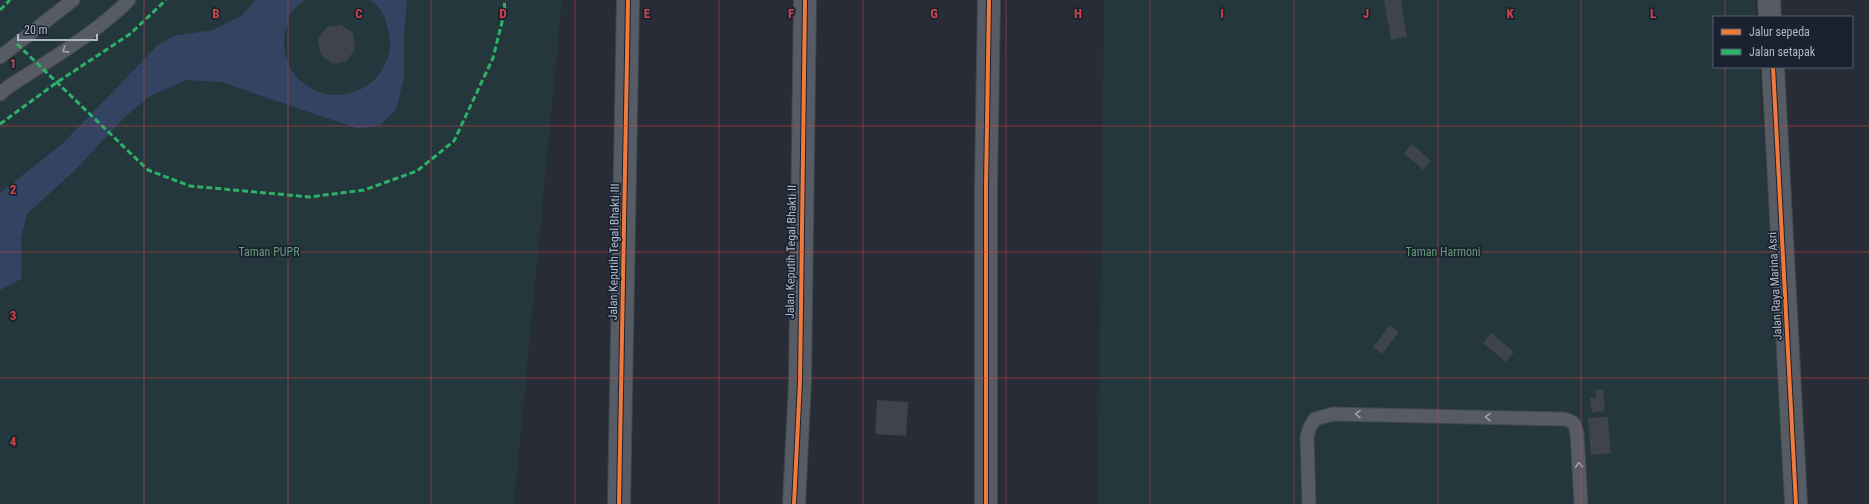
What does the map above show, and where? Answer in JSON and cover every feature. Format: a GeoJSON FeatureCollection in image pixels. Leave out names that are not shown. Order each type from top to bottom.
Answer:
{"type":"FeatureCollection","features":[{"type":"Feature","properties":{"kind":"street","name":"Jalan Keputih Tegal Bhakti III"},"geometry":{"type":"LineString","coordinates":[[620,504],[628,0]]}},
{"type":"Feature","properties":{"kind":"street","name":"Jalan Keputih Tegal Bhakti II"},"geometry":{"type":"LineString","coordinates":[[794,504],[800,381],[805,0]]}},
{"type":"Feature","properties":{"kind":"street"},"geometry":{"type":"LineString","coordinates":[[986,504],[986,185],[989,0]]}},
{"type":"Feature","properties":{"kind":"street"},"geometry":{"type":"LineString","coordinates":[[1769,0],[1770,16]]}},
{"type":"Feature","properties":{"kind":"street","name":"Jalan Raya Marina Asri"},"geometry":{"type":"LineString","coordinates":[[1773,68],[1796,504]]}},
{"type":"Feature","properties":{"kind":"lane"},"geometry":{"type":"LineString","coordinates":[[0,57],[73,0]]}},
{"type":"Feature","properties":{"kind":"lane"},"geometry":{"type":"LineString","coordinates":[[3,86],[77,42],[117,12],[129,0]]}},
{"type":"Feature","properties":{"kind":"lane"},"geometry":{"type":"LineString","coordinates":[[1309,504],[1307,436],[1315,419],[1333,414],[1564,419],[1572,421],[1575,424],[1577,434],[1580,504]]}},
{"type":"Feature","properties":{"kind":"green space","name":"Taman PUPR"},"geometry":{"type":"Polygon","coordinates":[[[0,0],[562,0],[514,504],[0,504],[0,0]]]}},
{"type":"Feature","properties":{"kind":"green space","name":"Taman Harmoni"},"geometry":{"type":"Polygon","coordinates":[[[1104,0],[1755,0],[1756,16],[1713,16],[1713,68],[1759,68],[1788,504],[1098,504],[1104,0]]]}},
{"type":"Feature","properties":{"kind":"water"},"geometry":{"type":"Polygon","coordinates":[[[255,0],[304,0],[292,11],[288,20],[284,45],[288,62],[296,77],[309,88],[325,94],[342,95],[360,90],[376,78],[382,70],[388,56],[390,42],[387,24],[379,8],[370,0],[407,0],[404,34],[404,77],[396,110],[380,125],[359,129],[221,82],[187,80],[150,96],[125,117],[74,171],[27,214],[21,238],[21,279],[0,290],[0,193],[62,144],[158,45],[173,36],[213,30],[242,15],[255,0]]]}},
{"type":"Feature","properties":{"kind":"building"},"geometry":{"type":"Polygon","coordinates":[[[1384,0],[1401,0],[1407,37],[1391,40],[1384,0]]]}},
{"type":"Feature","properties":{"kind":"building"},"geometry":{"type":"Polygon","coordinates":[[[341,25],[353,33],[355,49],[347,61],[333,64],[321,55],[318,39],[327,27],[341,25]]]}},
{"type":"Feature","properties":{"kind":"building"},"geometry":{"type":"Polygon","coordinates":[[[1412,144],[1431,161],[1423,170],[1404,153],[1412,144]]]}},
{"type":"Feature","properties":{"kind":"building"},"geometry":{"type":"Polygon","coordinates":[[[1390,325],[1399,332],[1382,354],[1373,347],[1390,325]]]}},
{"type":"Feature","properties":{"kind":"building"},"geometry":{"type":"Polygon","coordinates":[[[1491,333],[1514,352],[1506,362],[1483,343],[1491,333]]]}},
{"type":"Feature","properties":{"kind":"building"},"geometry":{"type":"Polygon","coordinates":[[[1603,389],[1605,411],[1592,413],[1590,398],[1596,398],[1595,390],[1603,389]]]}},
{"type":"Feature","properties":{"kind":"building"},"geometry":{"type":"Polygon","coordinates":[[[877,400],[908,402],[906,436],[875,434],[877,400]]]}},
{"type":"Feature","properties":{"kind":"building"},"geometry":{"type":"Polygon","coordinates":[[[1608,417],[1611,453],[1591,455],[1588,418],[1608,417]]]}},
{"type":"Feature","properties":{"kind":"marked path"},"geometry":{"type":"LineString","coordinates":[[0,10],[10,0]]}},
{"type":"Feature","properties":{"kind":"marked path"},"geometry":{"type":"LineString","coordinates":[[0,124],[56,83],[130,34],[166,0]]}},
{"type":"Feature","properties":{"kind":"marked path"},"geometry":{"type":"LineString","coordinates":[[17,44],[148,170],[190,186],[310,197],[364,190],[417,171],[454,141],[493,58],[505,10],[504,0]]}},
{"type":"Feature","properties":{"kind":"cycle path"},"geometry":{"type":"LineString","coordinates":[[619,504],[628,0]]}},
{"type":"Feature","properties":{"kind":"cycle path"},"geometry":{"type":"LineString","coordinates":[[794,504],[800,381],[805,0]]}},
{"type":"Feature","properties":{"kind":"cycle path"},"geometry":{"type":"LineString","coordinates":[[986,504],[986,185],[989,0]]}},
{"type":"Feature","properties":{"kind":"cycle path"},"geometry":{"type":"LineString","coordinates":[[1773,68],[1796,504]]}}]}
